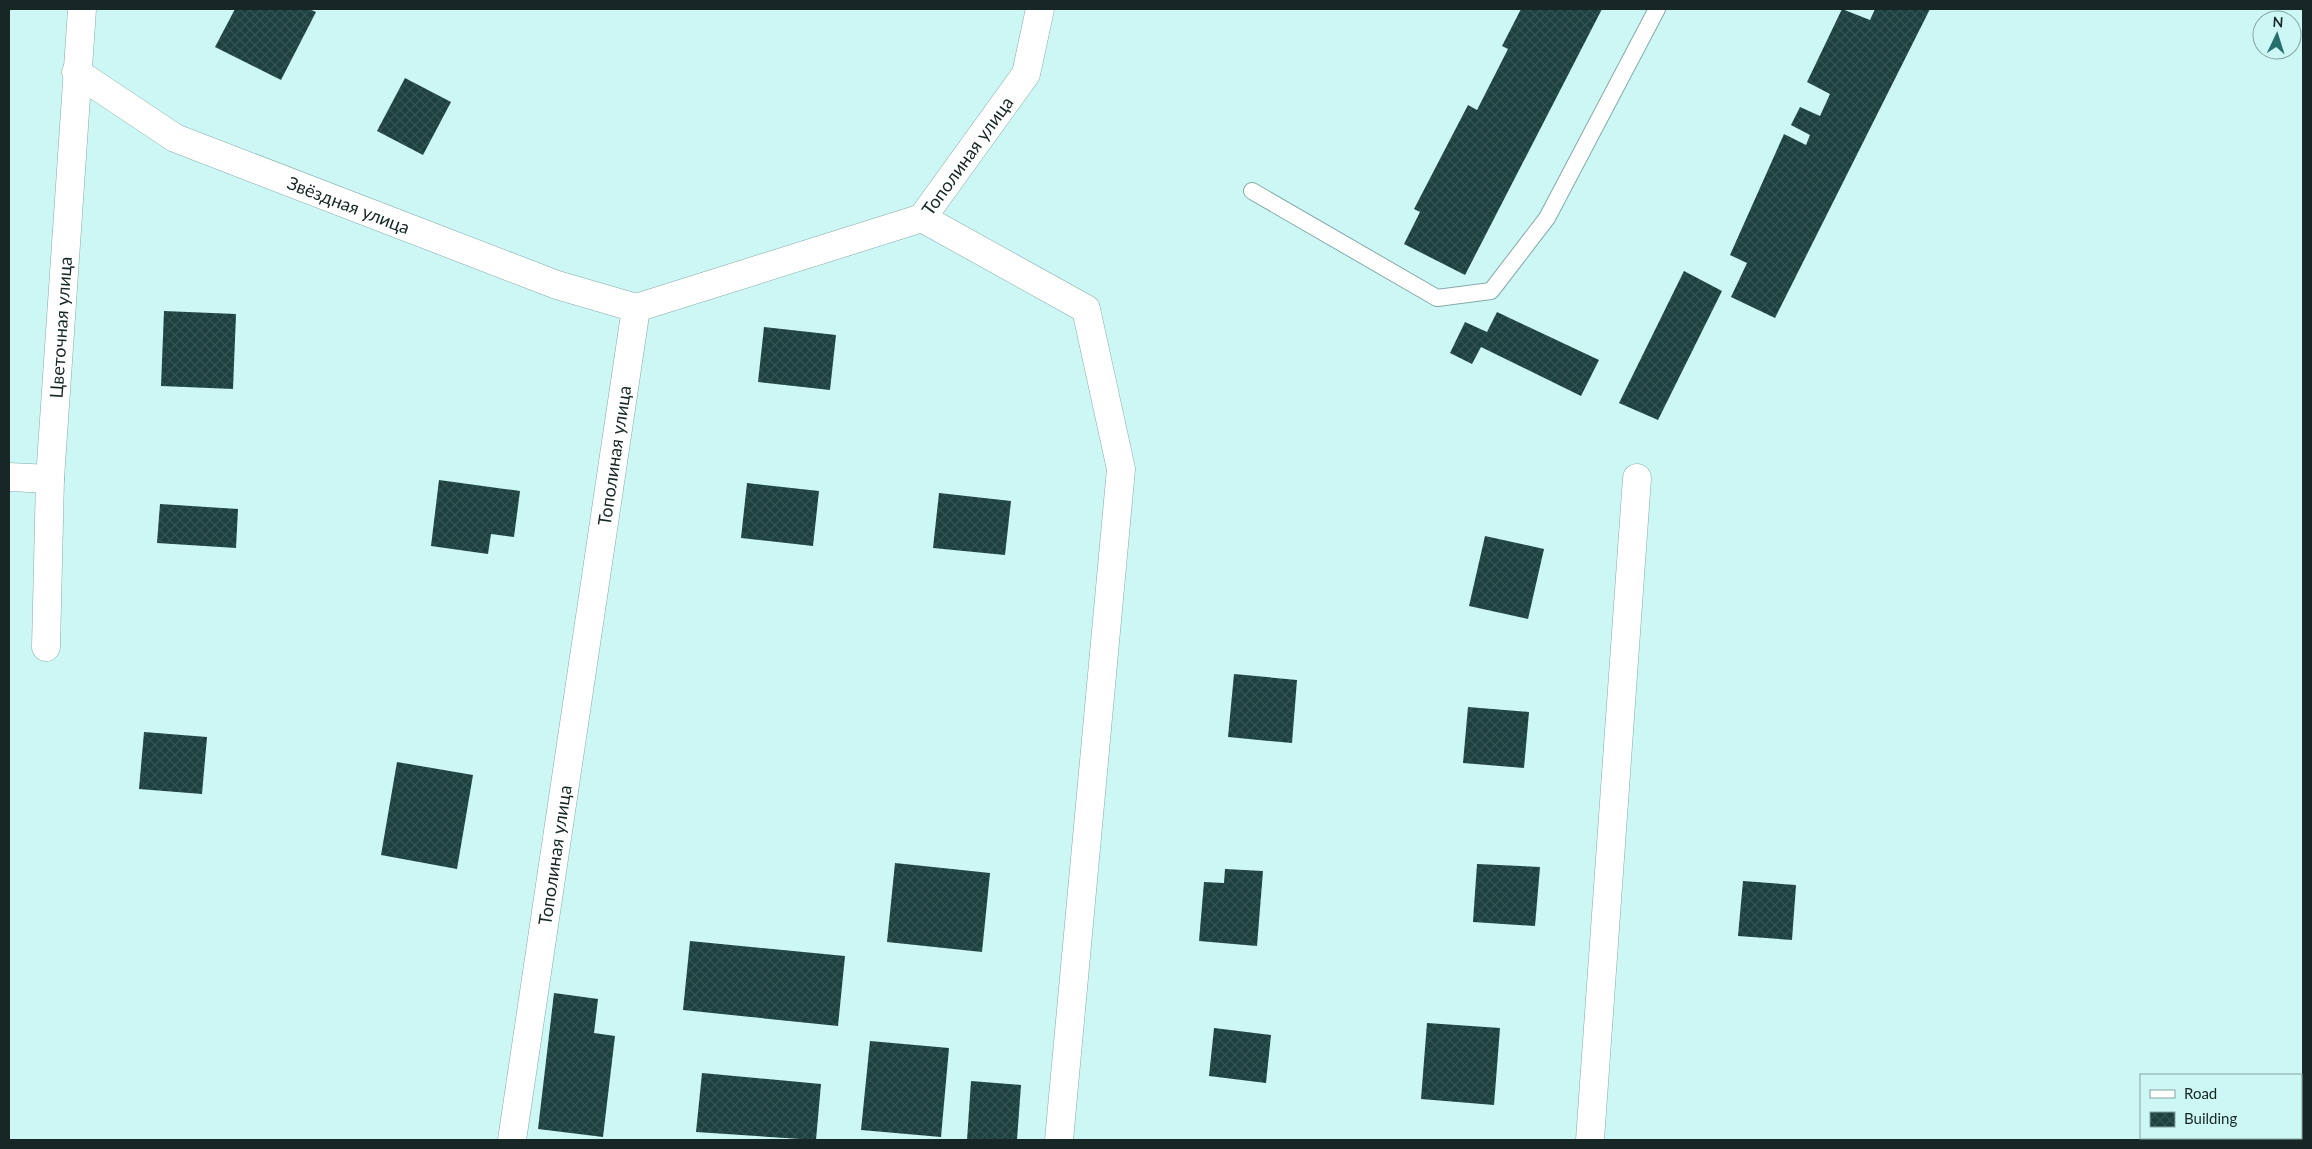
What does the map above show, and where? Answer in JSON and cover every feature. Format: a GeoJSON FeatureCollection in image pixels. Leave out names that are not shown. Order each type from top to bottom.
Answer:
{"type":"FeatureCollection","features":[{"type":"Feature","properties":{"kind":"street","name":"Цветочная улица"},"geometry":{"type":"LineString","coordinates":[[46,647],[50,480],[76,72],[82,9]]}},
{"type":"Feature","properties":{"kind":"street","name":"Тополиная улица"},"geometry":{"type":"LineString","coordinates":[[512,1140],[636,308],[922,218],[1026,74],[1040,9]]}},
{"type":"Feature","properties":{"kind":"street","name":"Звёздная улица"},"geometry":{"type":"LineString","coordinates":[[76,72],[175,138],[557,285],[636,308]]}},
{"type":"Feature","properties":{"kind":"street"},"geometry":{"type":"LineString","coordinates":[[922,218],[1086,309],[1122,469],[1059,1140]]}},
{"type":"Feature","properties":{"kind":"street"},"geometry":{"type":"LineString","coordinates":[[9,477],[50,480]]}},
{"type":"Feature","properties":{"kind":"street"},"geometry":{"type":"LineString","coordinates":[[1590,1140],[1637,478]]}},
{"type":"Feature","properties":{"kind":"lane"},"geometry":{"type":"LineString","coordinates":[[1252,192],[1437,298],[1490,291],[1547,218],[1657,9]]}},
{"type":"Feature","properties":{"kind":"building"},"geometry":{"type":"Polygon","coordinates":[[[235,9],[309,9],[316,12],[281,80],[215,47],[235,9]]]}},
{"type":"Feature","properties":{"kind":"building"},"geometry":{"type":"Polygon","coordinates":[[[1521,9],[1602,9],[1465,275],[1404,244],[1420,212],[1414,209],[1468,105],[1477,110],[1508,49],[1502,46],[1521,9]]]}},
{"type":"Feature","properties":{"kind":"building"},"geometry":{"type":"Polygon","coordinates":[[[1842,9],[1870,20],[1875,9],[1930,9],[1775,318],[1731,297],[1747,263],[1730,255],[1784,134],[1806,145],[1810,135],[1791,125],[1800,107],[1820,116],[1830,94],[1807,82],[1842,9]]]}},
{"type":"Feature","properties":{"kind":"building"},"geometry":{"type":"Polygon","coordinates":[[[405,78],[451,102],[423,155],[377,131],[405,78]]]}},
{"type":"Feature","properties":{"kind":"building"},"geometry":{"type":"Polygon","coordinates":[[[1684,271],[1722,291],[1658,420],[1619,403],[1684,271]]]}},
{"type":"Feature","properties":{"kind":"building"},"geometry":{"type":"Polygon","coordinates":[[[164,311],[236,314],[233,389],[161,386],[164,311]]]}},
{"type":"Feature","properties":{"kind":"building"},"geometry":{"type":"Polygon","coordinates":[[[1497,312],[1599,360],[1581,396],[1481,347],[1472,364],[1450,353],[1465,322],[1487,332],[1497,312]]]}},
{"type":"Feature","properties":{"kind":"building"},"geometry":{"type":"Polygon","coordinates":[[[764,327],[836,335],[830,390],[758,382],[764,327]]]}},
{"type":"Feature","properties":{"kind":"building"},"geometry":{"type":"Polygon","coordinates":[[[439,480],[520,491],[514,537],[491,534],[488,554],[431,546],[439,480]]]}},
{"type":"Feature","properties":{"kind":"building"},"geometry":{"type":"Polygon","coordinates":[[[747,483],[819,491],[813,546],[741,538],[747,483]]]}},
{"type":"Feature","properties":{"kind":"building"},"geometry":{"type":"Polygon","coordinates":[[[939,493],[1011,501],[1005,555],[933,548],[939,493]]]}},
{"type":"Feature","properties":{"kind":"building"},"geometry":{"type":"Polygon","coordinates":[[[160,504],[238,509],[236,548],[157,543],[160,504]]]}},
{"type":"Feature","properties":{"kind":"building"},"geometry":{"type":"Polygon","coordinates":[[[1485,536],[1544,549],[1528,619],[1469,606],[1485,536]]]}},
{"type":"Feature","properties":{"kind":"building"},"geometry":{"type":"Polygon","coordinates":[[[1234,674],[1297,680],[1292,743],[1228,737],[1234,674]]]}},
{"type":"Feature","properties":{"kind":"building"},"geometry":{"type":"Polygon","coordinates":[[[1468,707],[1529,712],[1524,768],[1463,763],[1468,707]]]}},
{"type":"Feature","properties":{"kind":"building"},"geometry":{"type":"Polygon","coordinates":[[[144,732],[207,737],[202,794],[139,789],[144,732]]]}},
{"type":"Feature","properties":{"kind":"building"},"geometry":{"type":"Polygon","coordinates":[[[397,762],[473,775],[457,869],[381,855],[397,762]]]}},
{"type":"Feature","properties":{"kind":"building"},"geometry":{"type":"Polygon","coordinates":[[[895,863],[990,873],[982,952],[887,942],[895,863]]]}},
{"type":"Feature","properties":{"kind":"building"},"geometry":{"type":"Polygon","coordinates":[[[1477,864],[1540,867],[1535,926],[1473,922],[1477,864]]]}},
{"type":"Feature","properties":{"kind":"building"},"geometry":{"type":"Polygon","coordinates":[[[1225,869],[1263,871],[1257,946],[1199,941],[1204,882],[1224,883],[1225,869]]]}},
{"type":"Feature","properties":{"kind":"building"},"geometry":{"type":"Polygon","coordinates":[[[1743,881],[1796,885],[1792,940],[1738,936],[1743,881]]]}},
{"type":"Feature","properties":{"kind":"building"},"geometry":{"type":"Polygon","coordinates":[[[690,941],[845,956],[838,1026],[683,1010],[690,941]]]}},
{"type":"Feature","properties":{"kind":"building"},"geometry":{"type":"Polygon","coordinates":[[[554,993],[598,999],[594,1033],[615,1036],[603,1137],[538,1129],[554,993]]]}},
{"type":"Feature","properties":{"kind":"building"},"geometry":{"type":"Polygon","coordinates":[[[1427,1023],[1500,1028],[1494,1105],[1421,1099],[1427,1023]]]}},
{"type":"Feature","properties":{"kind":"building"},"geometry":{"type":"Polygon","coordinates":[[[1214,1028],[1271,1035],[1266,1083],[1209,1076],[1214,1028]]]}},
{"type":"Feature","properties":{"kind":"building"},"geometry":{"type":"Polygon","coordinates":[[[870,1041],[949,1048],[941,1137],[861,1130],[870,1041]]]}},
{"type":"Feature","properties":{"kind":"building"},"geometry":{"type":"Polygon","coordinates":[[[702,1073],[821,1084],[816,1140],[696,1132],[702,1073]]]}},
{"type":"Feature","properties":{"kind":"building"},"geometry":{"type":"Polygon","coordinates":[[[971,1081],[1021,1085],[1017,1140],[967,1140],[971,1081]]]}}]}
